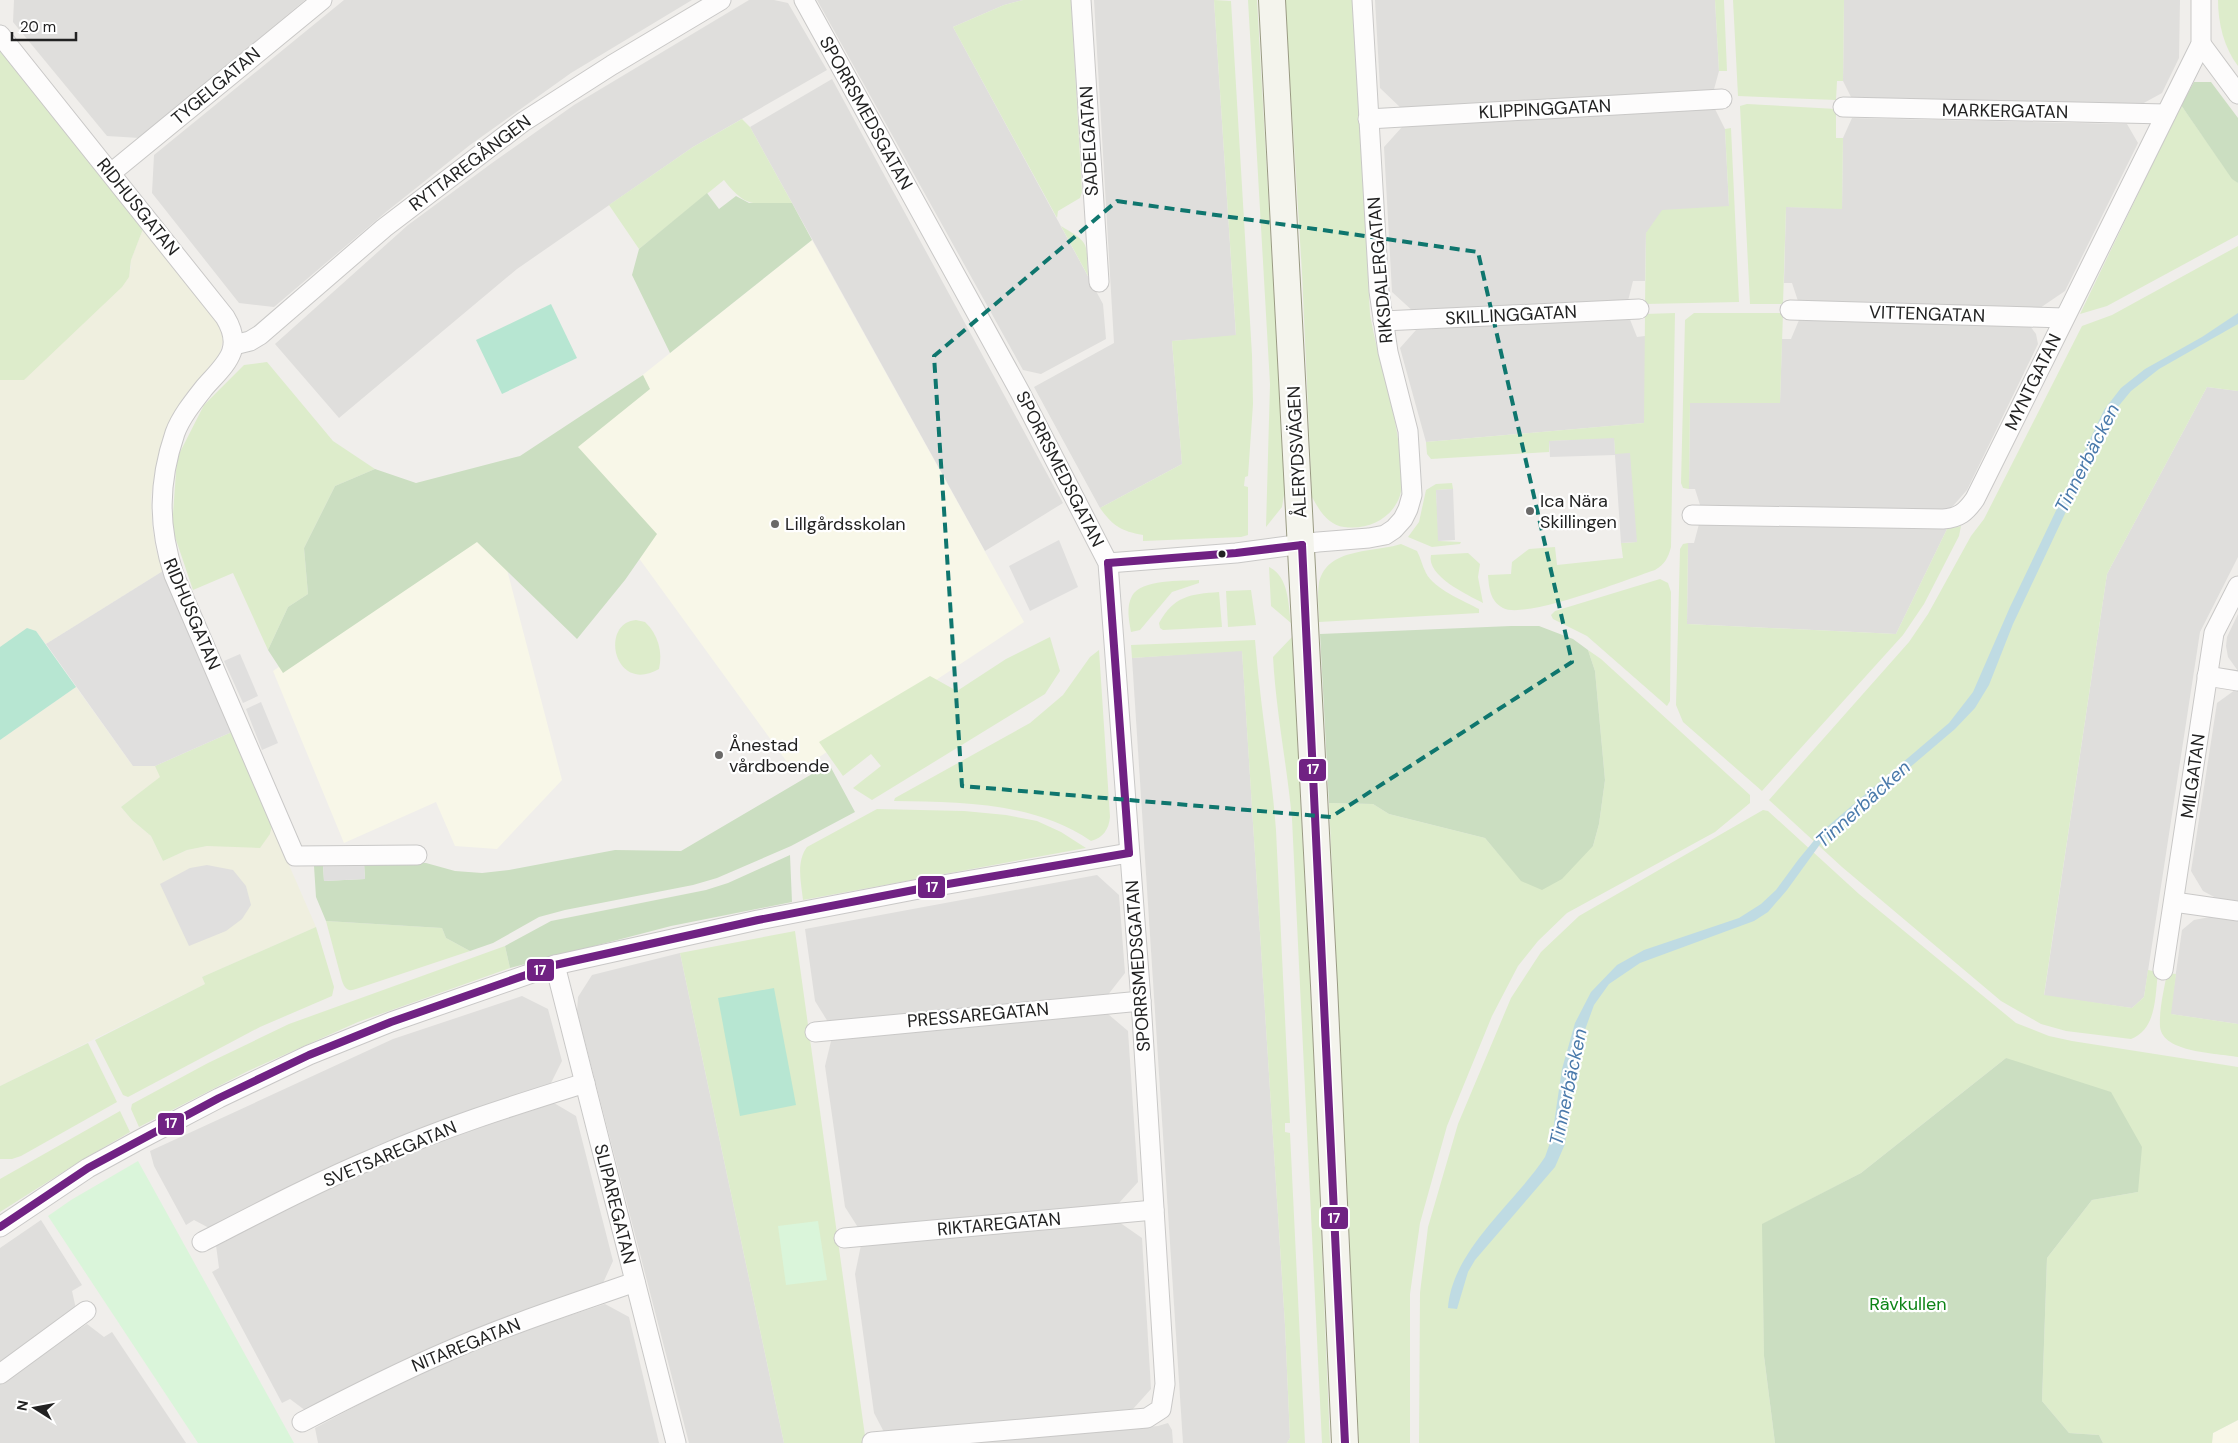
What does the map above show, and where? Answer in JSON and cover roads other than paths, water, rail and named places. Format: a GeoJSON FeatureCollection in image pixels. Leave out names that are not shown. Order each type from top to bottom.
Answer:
{"type":"FeatureCollection","features":[{"type":"Feature","properties":{"kind":"main road","name":"ÅLERYDSVÄGEN"},"geometry":{"type":"LineString","coordinates":[[1272,0],[1302,545],[1345,1443]]}},
{"type":"Feature","properties":{"kind":"street","name":"TYGELGATAN"},"geometry":{"type":"LineString","coordinates":[[112,173],[322,0]]}},
{"type":"Feature","properties":{"kind":"street","name":"RYTTAREGÅNGEN"},"geometry":{"type":"LineString","coordinates":[[234,344],[250,341],[260,335],[384,228],[523,122],[620,60],[721,0]]}},
{"type":"Feature","properties":{"kind":"street","name":"SPORRSMEDSGATAN"},"geometry":{"type":"LineString","coordinates":[[804,0],[1020,392],[1108,563],[1141,1001],[1165,1384],[1161,1409],[1147,1418],[872,1442]]}},
{"type":"Feature","properties":{"kind":"street","name":"SADELGATAN"},"geometry":{"type":"LineString","coordinates":[[1081,0],[1099,282]]}},
{"type":"Feature","properties":{"kind":"street","name":"RIKSDALERGATAN"},"geometry":{"type":"LineString","coordinates":[[1108,563],[1229,554],[1385,535],[1403,519],[1408,509],[1412,495],[1408,431],[1388,352],[1379,291],[1362,0]]}},
{"type":"Feature","properties":{"kind":"street","name":"MYNTGATAN"},"geometry":{"type":"LineString","coordinates":[[1692,515],[1943,519],[1957,517],[1964,513],[1975,499],[2201,44],[2201,0]]}},
{"type":"Feature","properties":{"kind":"street","name":"RIDHUSGATAN"},"geometry":{"type":"LineString","coordinates":[[0,35],[225,316],[233,333],[234,344],[227,363],[188,408],[176,431],[163,480],[162,527],[174,575],[295,856],[417,855]]}},
{"type":"Feature","properties":{"kind":"street"},"geometry":{"type":"LineString","coordinates":[[2201,44],[2238,94]]}},
{"type":"Feature","properties":{"kind":"street","name":"KLIPPINGGATAN"},"geometry":{"type":"LineString","coordinates":[[1368,119],[1722,99]]}},
{"type":"Feature","properties":{"kind":"street","name":"MARKERGATAN"},"geometry":{"type":"LineString","coordinates":[[1843,107],[2166,114]]}},
{"type":"Feature","properties":{"kind":"street","name":"SKILLINGGATAN"},"geometry":{"type":"LineString","coordinates":[[1383,321],[1638,309]]}},
{"type":"Feature","properties":{"kind":"street","name":"VITTENGATAN"},"geometry":{"type":"LineString","coordinates":[[1790,310],[2064,318]]}},
{"type":"Feature","properties":{"kind":"street","name":"MILGATAN"},"geometry":{"type":"LineString","coordinates":[[2163,970],[2214,634],[2238,586]]}},
{"type":"Feature","properties":{"kind":"street"},"geometry":{"type":"LineString","coordinates":[[2207,676],[2238,681]]}},
{"type":"Feature","properties":{"kind":"street"},"geometry":{"type":"LineString","coordinates":[[0,1227],[88,1168],[122,1149],[220,1098],[310,1055],[391,1022],[555,965],[748,922],[919,889],[1129,853]]}},
{"type":"Feature","properties":{"kind":"street"},"geometry":{"type":"LineString","coordinates":[[2174,902],[2238,911]]}},
{"type":"Feature","properties":{"kind":"street","name":"SLIPAREGATAN"},"geometry":{"type":"LineString","coordinates":[[555,965],[676,1443]]}},
{"type":"Feature","properties":{"kind":"street","name":"PRESSAREGATAN"},"geometry":{"type":"LineString","coordinates":[[815,1032],[1141,1001]]}},
{"type":"Feature","properties":{"kind":"street","name":"SVETSAREGATAN"},"geometry":{"type":"LineString","coordinates":[[202,1242],[266,1209],[378,1156],[490,1113],[585,1083]]}},
{"type":"Feature","properties":{"kind":"street","name":"RIKTAREGATAN"},"geometry":{"type":"LineString","coordinates":[[844,1238],[1154,1210]]}},
{"type":"Feature","properties":{"kind":"street","name":"NITAREGATAN"},"geometry":{"type":"LineString","coordinates":[[302,1422],[379,1382],[448,1351],[635,1282]]}},
{"type":"Feature","properties":{"kind":"street"},"geometry":{"type":"LineString","coordinates":[[0,1374],[86,1311]]}},
{"type":"Feature","properties":{"kind":"water","name":"Tinnerbäcken"},"geometry":{"type":"Polygon","coordinates":[[[2238,313],[2238,324],[2159,369],[2131,391],[2112,414],[2013,624],[1989,685],[1975,708],[1955,729],[1821,843],[1787,890],[1768,912],[1754,921],[1640,963],[1609,984],[1594,1005],[1578,1049],[1565,1144],[1555,1167],[1475,1260],[1468,1272],[1457,1309],[1448,1308],[1452,1287],[1461,1266],[1473,1247],[1545,1157],[1552,1137],[1562,1069],[1575,1023],[1591,992],[1617,965],[1644,950],[1739,918],[1761,904],[1776,890],[1821,832],[1949,723],[1973,692],[2010,607],[2104,410],[2121,388],[2145,369],[2202,337],[2238,313]]]}},
{"type":"Feature","properties":{"kind":"place","name":"Ica Nära Skillingen"},"geometry":{"type":"Point","coordinates":[1530,511]}},
{"type":"Feature","properties":{"kind":"place","name":"Lillgårdsskolan"},"geometry":{"type":"Point","coordinates":[775,524]}},
{"type":"Feature","properties":{"kind":"place","name":"Ånestad vårdboende"},"geometry":{"type":"Point","coordinates":[719,755]}},
{"type":"Feature","properties":{"kind":"park label","name":"Rävkullen"},"geometry":{"type":"Point","coordinates":[1908,1304]}}]}
